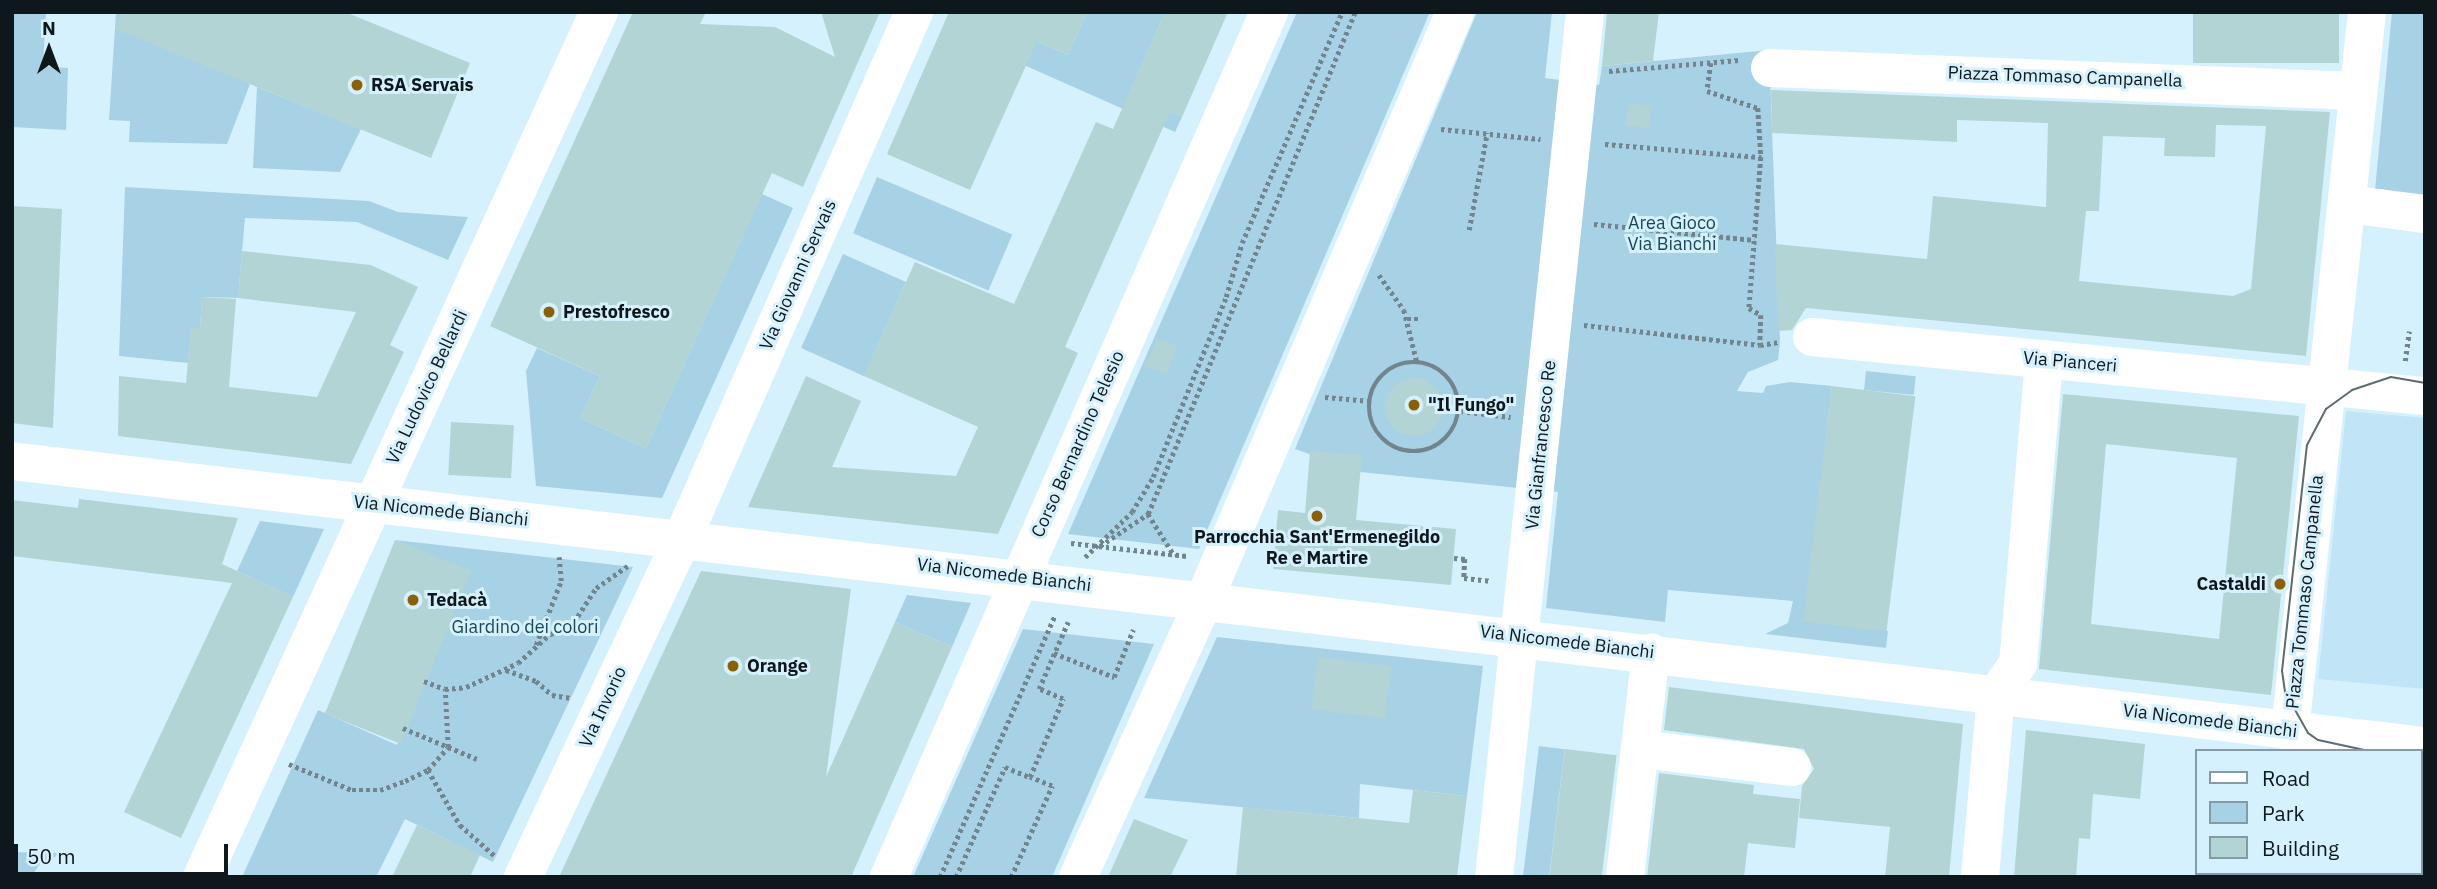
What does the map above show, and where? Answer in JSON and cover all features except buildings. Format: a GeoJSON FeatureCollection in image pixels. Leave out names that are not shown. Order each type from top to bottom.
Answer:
{"type":"FeatureCollection","features":[{"type":"Feature","properties":{"kind":"street","name":"Via Ludovico Bellardi"},"geometry":{"type":"LineString","coordinates":[[202,877],[599,12]]}},
{"type":"Feature","properties":{"kind":"street","name":"Via Giovanni Servais"},"geometry":{"type":"LineString","coordinates":[[676,552],[915,12]]}},
{"type":"Feature","properties":{"kind":"street","name":"Corso Bernardino Telesio"},"geometry":{"type":"LineString","coordinates":[[889,877],[1269,12]]}},
{"type":"Feature","properties":{"kind":"street"},"geometry":{"type":"LineString","coordinates":[[1078,877],[1204,600],[1455,12]]}},
{"type":"Feature","properties":{"kind":"street","name":"Via Gianfrancesco Re"},"geometry":{"type":"LineString","coordinates":[[1494,877],[1585,12]]}},
{"type":"Feature","properties":{"kind":"street","name":"Piazza Tommaso Campanella"},"geometry":{"type":"LineString","coordinates":[[2298,741],[2329,387],[2367,12]]}},
{"type":"Feature","properties":{"kind":"street","name":"Piazza Tommaso Campanella"},"geometry":{"type":"LineString","coordinates":[[1770,68],[2359,91]]}},
{"type":"Feature","properties":{"kind":"street"},"geometry":{"type":"LineString","coordinates":[[2348,204],[2425,214]]}},
{"type":"Feature","properties":{"kind":"street","name":"Via Pianceri"},"geometry":{"type":"LineString","coordinates":[[1812,337],[2329,387]]}},
{"type":"Feature","properties":{"kind":"street"},"geometry":{"type":"LineString","coordinates":[[1980,877],[1996,695],[2018,664],[2044,359]]}},
{"type":"Feature","properties":{"kind":"street"},"geometry":{"type":"LineString","coordinates":[[2329,387],[2425,396]]}},
{"type":"Feature","properties":{"kind":"street","name":"Via Nicomede Bianchi"},"geometry":{"type":"LineString","coordinates":[[12,461],[544,523],[676,552],[1020,577],[1996,695],[2298,741],[2425,746]]}},
{"type":"Feature","properties":{"kind":"street","name":"Via Invorio"},"geometry":{"type":"LineString","coordinates":[[513,870],[600,712],[676,552]]}},
{"type":"Feature","properties":{"kind":"street"},"geometry":{"type":"LineString","coordinates":[[1625,877],[1651,652]]}},
{"type":"Feature","properties":{"kind":"street"},"geometry":{"type":"LineString","coordinates":[[1640,749],[1792,767]]}},
{"type":"Feature","properties":{"kind":"path"},"geometry":{"type":"LineString","coordinates":[[940,877],[1070,583],[1091,546],[1132,512],[1153,477],[1242,243],[1342,12]]}},
{"type":"Feature","properties":{"kind":"path"},"geometry":{"type":"LineString","coordinates":[[1100,546],[1148,514],[1355,12]]}},
{"type":"Feature","properties":{"kind":"path"},"geometry":{"type":"LineString","coordinates":[[1577,74],[1757,59],[1770,68]]}},
{"type":"Feature","properties":{"kind":"path"},"geometry":{"type":"LineString","coordinates":[[1711,62],[1707,91],[1758,107],[1761,157],[1749,308],[1761,315],[1760,345]]}},
{"type":"Feature","properties":{"kind":"path"},"geometry":{"type":"LineString","coordinates":[[1469,230],[1486,133]]}},
{"type":"Feature","properties":{"kind":"path"},"geometry":{"type":"LineString","coordinates":[[1563,221],[1754,240]]}},
{"type":"Feature","properties":{"kind":"path"},"geometry":{"type":"LineString","coordinates":[[1378,275],[1407,319],[1417,362]]}},
{"type":"Feature","properties":{"kind":"path"},"geometry":{"type":"LineString","coordinates":[[1407,319],[1419,319]]}},
{"type":"Feature","properties":{"kind":"path"},"geometry":{"type":"LineString","coordinates":[[1553,321],[1760,345],[1812,337]]}},
{"type":"Feature","properties":{"kind":"path"},"geometry":{"type":"LineString","coordinates":[[2405,363],[2409,331]]}},
{"type":"Feature","properties":{"kind":"path"},"geometry":{"type":"LineString","coordinates":[[1417,362],[1444,372],[1459,397],[1460,411],[1447,439],[1420,452],[1405,451],[1379,436],[1370,401],[1378,379],[1389,369],[1417,362]]}},
{"type":"Feature","properties":{"kind":"path"},"geometry":{"type":"LineString","coordinates":[[1313,395],[1370,401]]}},
{"type":"Feature","properties":{"kind":"path"},"geometry":{"type":"LineString","coordinates":[[1460,411],[1543,420]]}},
{"type":"Feature","properties":{"kind":"path"},"geometry":{"type":"LineString","coordinates":[[1148,514],[1174,555]]}},
{"type":"Feature","properties":{"kind":"path"},"geometry":{"type":"LineString","coordinates":[[535,646],[561,581],[559,558],[544,523]]}},
{"type":"Feature","properties":{"kind":"path"},"geometry":{"type":"LineString","coordinates":[[1066,542],[1189,557]]}},
{"type":"Feature","properties":{"kind":"path"},"geometry":{"type":"LineString","coordinates":[[424,681],[445,689],[466,687],[505,669],[535,646],[570,628],[596,588],[639,561],[676,552]]}},
{"type":"Feature","properties":{"kind":"path"},"geometry":{"type":"LineString","coordinates":[[1454,558],[1465,559],[1464,578],[1496,582]]}},
{"type":"Feature","properties":{"kind":"path"},"geometry":{"type":"LineString","coordinates":[[1030,777],[1063,699],[1038,689],[1068,621]]}},
{"type":"Feature","properties":{"kind":"path"},"geometry":{"type":"LineString","coordinates":[[1054,653],[1114,677],[1133,629]]}},
{"type":"Feature","properties":{"kind":"path"},"geometry":{"type":"LineString","coordinates":[[505,669],[600,712]]}},
{"type":"Feature","properties":{"kind":"path"},"geometry":{"type":"LineString","coordinates":[[260,751],[352,790],[380,790],[428,770],[448,747],[445,689]]}},
{"type":"Feature","properties":{"kind":"path"},"geometry":{"type":"LineString","coordinates":[[403,729],[477,759]]}},
{"type":"Feature","properties":{"kind":"path"},"geometry":{"type":"LineString","coordinates":[[957,877],[1005,767],[1052,786],[1011,877]]}},
{"type":"Feature","properties":{"kind":"path"},"geometry":{"type":"LineString","coordinates":[[428,770],[460,825],[513,870]]}},
{"type":"Feature","properties":{"kind":"shaded area"},"geometry":{"type":"Polygon","coordinates":[[[2346,411],[2425,418],[2425,689],[2318,679],[2346,411]]]}},
{"type":"Feature","properties":{"kind":"green space"},"geometry":{"type":"Polygon","coordinates":[[[12,12],[46,12],[43,66],[68,68],[66,130],[12,127],[12,12]]]}},
{"type":"Feature","properties":{"kind":"green space"},"geometry":{"type":"Polygon","coordinates":[[[116,12],[250,84],[227,144],[129,142],[130,121],[109,120],[116,12]]]}},
{"type":"Feature","properties":{"kind":"green space"},"geometry":{"type":"Polygon","coordinates":[[[1087,12],[1165,12],[1129,94],[1182,117],[1175,132],[1006,57],[1017,32],[1068,55],[1087,12]]]}},
{"type":"Feature","properties":{"kind":"green space"},"geometry":{"type":"Polygon","coordinates":[[[1297,12],[1430,12],[1199,549],[1068,534],[1297,12]]]}},
{"type":"Feature","properties":{"kind":"green space","name":"Area Gioco Via Bianchi"},"geometry":{"type":"Polygon","coordinates":[[[1477,12],[1552,12],[1545,78],[1599,85],[1602,66],[1769,50],[1780,342],[1778,360],[1748,372],[1737,391],[1763,393],[1766,386],[1790,382],[1832,386],[1805,621],[1888,631],[1886,648],[1765,634],[1788,623],[1793,601],[1668,590],[1665,622],[1546,608],[1558,492],[1360,472],[1295,449],[1477,12]]]}},
{"type":"Feature","properties":{"kind":"green space"},"geometry":{"type":"Polygon","coordinates":[[[2392,12],[2425,12],[2425,196],[2375,190],[2392,12]]]}},
{"type":"Feature","properties":{"kind":"green space"},"geometry":{"type":"Polygon","coordinates":[[[257,87],[361,129],[340,172],[253,168],[257,87]]]}},
{"type":"Feature","properties":{"kind":"green space"},"geometry":{"type":"Polygon","coordinates":[[[877,177],[1012,234],[988,291],[853,233],[877,177]]]}},
{"type":"Feature","properties":{"kind":"green space"},"geometry":{"type":"Polygon","coordinates":[[[125,187],[369,201],[398,212],[468,217],[448,260],[357,222],[245,218],[238,298],[202,297],[200,328],[191,328],[188,363],[119,356],[125,187]]]}},
{"type":"Feature","properties":{"kind":"green space"},"geometry":{"type":"Polygon","coordinates":[[[762,194],[793,208],[662,498],[536,486],[526,371],[537,348],[600,376],[580,418],[646,448],[762,194]]]}},
{"type":"Feature","properties":{"kind":"green space"},"geometry":{"type":"Polygon","coordinates":[[[843,254],[906,282],[864,376],[801,348],[843,254]]]}},
{"type":"Feature","properties":{"kind":"green space"},"geometry":{"type":"Polygon","coordinates":[[[1866,371],[1916,376],[1914,395],[1864,390],[1866,371]]]}},
{"type":"Feature","properties":{"kind":"green space"},"geometry":{"type":"Polygon","coordinates":[[[260,521],[324,529],[293,597],[237,571],[260,521]]]}},
{"type":"Feature","properties":{"kind":"green space","name":"Giardino dei colori"},"geometry":{"type":"Polygon","coordinates":[[[395,540],[633,567],[493,862],[405,819],[376,877],[242,877],[318,710],[397,745],[470,572],[395,540]]]}},
{"type":"Feature","properties":{"kind":"green space"},"geometry":{"type":"Polygon","coordinates":[[[907,595],[971,603],[952,647],[895,622],[907,595]]]}},
{"type":"Feature","properties":{"kind":"green space"},"geometry":{"type":"Polygon","coordinates":[[[1023,629],[1154,644],[1052,877],[913,877],[1023,629]]]}},
{"type":"Feature","properties":{"kind":"green space"},"geometry":{"type":"Polygon","coordinates":[[[1217,637],[1483,666],[1467,796],[1360,784],[1359,818],[1144,798],[1217,637]]]}},
{"type":"Feature","properties":{"kind":"green space"},"geometry":{"type":"Polygon","coordinates":[[[1539,746],[1565,749],[1549,877],[1523,877],[1539,746]]]}},
{"type":"Feature","properties":{"kind":"green space"},"geometry":{"type":"Polygon","coordinates":[[[12,852],[63,853],[40,864],[31,877],[12,877],[12,852]]]}},
{"type":"Feature","properties":{"kind":"tram line"},"geometry":{"type":"LineString","coordinates":[[2360,749],[2318,740],[2308,733],[2285,692],[2282,671],[2307,445],[2326,409],[2352,390],[2391,377],[2425,383]]}},
{"type":"Feature","properties":{"kind":"place","name":"RSA Servais"},"geometry":{"type":"Point","coordinates":[357,85]}},
{"type":"Feature","properties":{"kind":"place","name":"Prestofresco"},"geometry":{"type":"Point","coordinates":[549,312]}},
{"type":"Feature","properties":{"kind":"place","name":"\"Il Fungo\""},"geometry":{"type":"Point","coordinates":[1414,405]}},
{"type":"Feature","properties":{"kind":"place","name":"Parrocchia Sant'Ermenegildo Re e Martire"},"geometry":{"type":"Point","coordinates":[1317,516]}},
{"type":"Feature","properties":{"kind":"place","name":"Castaldi"},"geometry":{"type":"Point","coordinates":[2280,584]}},
{"type":"Feature","properties":{"kind":"place","name":"Tedacà"},"geometry":{"type":"Point","coordinates":[413,600]}},
{"type":"Feature","properties":{"kind":"place","name":"Orange"},"geometry":{"type":"Point","coordinates":[733,666]}}]}
